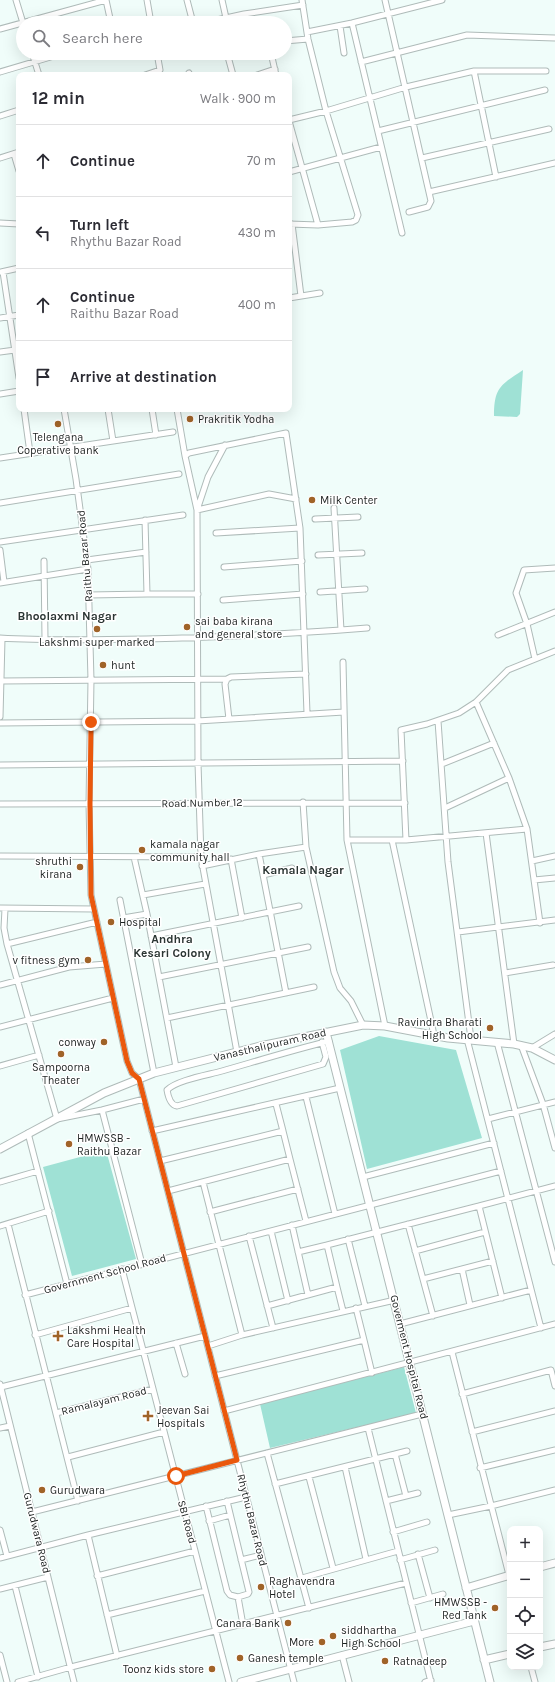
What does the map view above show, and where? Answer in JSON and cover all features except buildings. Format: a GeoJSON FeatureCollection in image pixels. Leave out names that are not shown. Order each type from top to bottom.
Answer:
{"type":"FeatureCollection","features":[{"type":"Feature","properties":{"kind":"street"},"geometry":{"type":"LineString","coordinates":[[16,0],[21,16]]}},
{"type":"Feature","properties":{"kind":"street"},"geometry":{"type":"LineString","coordinates":[[46,16],[106,0],[109,16]]}},
{"type":"Feature","properties":{"kind":"street"},"geometry":{"type":"LineString","coordinates":[[147,0],[150,16]]}},
{"type":"Feature","properties":{"kind":"street"},"geometry":{"type":"LineString","coordinates":[[187,0],[191,16]]}},
{"type":"Feature","properties":{"kind":"street"},"geometry":{"type":"LineString","coordinates":[[222,0],[226,16]]}},
{"type":"Feature","properties":{"kind":"street"},"geometry":{"type":"LineString","coordinates":[[385,0],[431,201],[430,205],[409,212]]}},
{"type":"Feature","properties":{"kind":"street"},"geometry":{"type":"LineString","coordinates":[[307,32],[340,26],[442,0]]}},
{"type":"Feature","properties":{"kind":"street"},"geometry":{"type":"LineString","coordinates":[[236,16],[302,2],[308,38],[326,111],[358,218],[352,222],[318,225],[292,224]]}},
{"type":"Feature","properties":{"kind":"street"},"geometry":{"type":"LineString","coordinates":[[352,23],[402,233]]}},
{"type":"Feature","properties":{"kind":"street"},"geometry":{"type":"LineString","coordinates":[[0,29],[16,24]]}},
{"type":"Feature","properties":{"kind":"street"},"geometry":{"type":"LineString","coordinates":[[340,26],[344,53]]}},
{"type":"Feature","properties":{"kind":"street"},"geometry":{"type":"LineString","coordinates":[[361,62],[467,35],[555,38]]}},
{"type":"Feature","properties":{"kind":"street"},"geometry":{"type":"LineString","coordinates":[[292,40],[308,38]]}},
{"type":"Feature","properties":{"kind":"street"},"geometry":{"type":"LineString","coordinates":[[0,72],[41,60]]}},
{"type":"Feature","properties":{"kind":"street"},"geometry":{"type":"LineString","coordinates":[[156,72],[160,70],[158,60]]}},
{"type":"Feature","properties":{"kind":"street"},"geometry":{"type":"LineString","coordinates":[[229,60],[232,72]]}},
{"type":"Feature","properties":{"kind":"street"},"geometry":{"type":"LineString","coordinates":[[273,60],[276,72]]}},
{"type":"Feature","properties":{"kind":"street"},"geometry":{"type":"LineString","coordinates":[[35,62],[38,72]]}},
{"type":"Feature","properties":{"kind":"street"},"geometry":{"type":"LineString","coordinates":[[266,72],[275,69]]}},
{"type":"Feature","properties":{"kind":"street"},"geometry":{"type":"LineString","coordinates":[[292,119],[326,111],[406,87],[474,71],[546,71]]}},
{"type":"Feature","properties":{"kind":"street"},"geometry":{"type":"LineString","coordinates":[[474,71],[496,177]]}},
{"type":"Feature","properties":{"kind":"street"},"geometry":{"type":"LineString","coordinates":[[378,131],[545,90]]}},
{"type":"Feature","properties":{"kind":"street"},"geometry":{"type":"LineString","coordinates":[[0,116],[16,111]]}},
{"type":"Feature","properties":{"kind":"street"},"geometry":{"type":"LineString","coordinates":[[422,158],[549,129]]}},
{"type":"Feature","properties":{"kind":"street"},"geometry":{"type":"LineString","coordinates":[[292,131],[318,225]]}},
{"type":"Feature","properties":{"kind":"street"},"geometry":{"type":"LineString","coordinates":[[292,171],[382,147]]}},
{"type":"Feature","properties":{"kind":"street"},"geometry":{"type":"LineString","coordinates":[[0,158],[16,153]]}},
{"type":"Feature","properties":{"kind":"street"},"geometry":{"type":"LineString","coordinates":[[429,192],[555,164]]}},
{"type":"Feature","properties":{"kind":"street"},"geometry":{"type":"LineString","coordinates":[[0,223],[16,224]]}},
{"type":"Feature","properties":{"kind":"street"},"geometry":{"type":"LineString","coordinates":[[292,231],[301,296]]}},
{"type":"Feature","properties":{"kind":"street"},"geometry":{"type":"LineString","coordinates":[[16,269],[1,272],[16,357]]}},
{"type":"Feature","properties":{"kind":"street"},"geometry":{"type":"LineString","coordinates":[[292,298],[320,293]]}},
{"type":"Feature","properties":{"kind":"street"},"geometry":{"type":"LineString","coordinates":[[0,318],[16,316]]}},
{"type":"Feature","properties":{"kind":"street"},"geometry":{"type":"LineString","coordinates":[[0,352],[15,350]]}},
{"type":"Feature","properties":{"kind":"street"},"geometry":{"type":"LineString","coordinates":[[0,394],[16,391]]}},
{"type":"Feature","properties":{"kind":"street"},"geometry":{"type":"LineString","coordinates":[[24,412],[30,453]]}},
{"type":"Feature","properties":{"kind":"street","name":"Raithu Bazar Road"},"geometry":{"type":"LineString","coordinates":[[64,412],[84,529],[88,569],[91,680],[91,895],[127,1061],[132,1073],[139,1079]]}},
{"type":"Feature","properties":{"kind":"street"},"geometry":{"type":"LineString","coordinates":[[108,412],[113,441]]}},
{"type":"Feature","properties":{"kind":"street"},"geometry":{"type":"LineString","coordinates":[[152,412],[156,435]]}},
{"type":"Feature","properties":{"kind":"street"},"geometry":{"type":"LineString","coordinates":[[178,412],[185,456],[197,510],[197,721],[201,857],[237,1052]]}},
{"type":"Feature","properties":{"kind":"street"},"geometry":{"type":"LineString","coordinates":[[0,458],[173,432]]}},
{"type":"Feature","properties":{"kind":"street"},"geometry":{"type":"LineString","coordinates":[[185,456],[189,453],[286,433],[300,528],[307,713]]}},
{"type":"Feature","properties":{"kind":"street"},"geometry":{"type":"LineString","coordinates":[[197,510],[208,477],[226,445]]}},
{"type":"Feature","properties":{"kind":"street"},"geometry":{"type":"LineString","coordinates":[[0,503],[179,474]]}},
{"type":"Feature","properties":{"kind":"street"},"geometry":{"type":"LineString","coordinates":[[197,510],[269,494],[296,500]]}},
{"type":"Feature","properties":{"kind":"street"},"geometry":{"type":"LineString","coordinates":[[334,508],[341,630]]}},
{"type":"Feature","properties":{"kind":"street"},"geometry":{"type":"LineString","coordinates":[[0,542],[183,515]]}},
{"type":"Feature","properties":{"kind":"street"},"geometry":{"type":"LineString","coordinates":[[315,519],[358,517]]}},
{"type":"Feature","properties":{"kind":"street"},"geometry":{"type":"LineString","coordinates":[[145,520],[147,594]]}},
{"type":"Feature","properties":{"kind":"street"},"geometry":{"type":"LineString","coordinates":[[216,533],[300,528]]}},
{"type":"Feature","properties":{"kind":"street"},"geometry":{"type":"LineString","coordinates":[[0,550],[2,582],[88,569]]}},
{"type":"Feature","properties":{"kind":"street"},"geometry":{"type":"LineString","coordinates":[[87,560],[146,552]]}},
{"type":"Feature","properties":{"kind":"street"},"geometry":{"type":"LineString","coordinates":[[318,555],[362,553]]}},
{"type":"Feature","properties":{"kind":"street"},"geometry":{"type":"LineString","coordinates":[[44,561],[46,575],[45,639]]}},
{"type":"Feature","properties":{"kind":"street"},"geometry":{"type":"LineString","coordinates":[[224,567],[302,561]]}},
{"type":"Feature","properties":{"kind":"street"},"geometry":{"type":"LineString","coordinates":[[535,659],[516,593],[524,570],[555,568]]}},
{"type":"Feature","properties":{"kind":"street"},"geometry":{"type":"LineString","coordinates":[[320,592],[365,589]]}},
{"type":"Feature","properties":{"kind":"street"},"geometry":{"type":"LineString","coordinates":[[89,596],[198,594]]}},
{"type":"Feature","properties":{"kind":"street"},"geometry":{"type":"LineString","coordinates":[[223,600],[303,594]]}},
{"type":"Feature","properties":{"kind":"street"},"geometry":{"type":"LineString","coordinates":[[498,635],[555,612]]}},
{"type":"Feature","properties":{"kind":"street"},"geometry":{"type":"LineString","coordinates":[[0,717],[2,681],[1,638],[90,640],[198,638],[305,633],[367,628]]}},
{"type":"Feature","properties":{"kind":"street"},"geometry":{"type":"LineString","coordinates":[[406,840],[401,730],[438,721],[459,713],[476,702],[508,670],[555,650]]}},
{"type":"Feature","properties":{"kind":"street"},"geometry":{"type":"LineString","coordinates":[[343,662],[347,840],[385,1026]]}},
{"type":"Feature","properties":{"kind":"street"},"geometry":{"type":"LineString","coordinates":[[2,681],[198,680],[306,674]]}},
{"type":"Feature","properties":{"kind":"street"},"geometry":{"type":"LineString","coordinates":[[227,679],[225,684],[229,719]]}},
{"type":"Feature","properties":{"kind":"street"},"geometry":{"type":"LineString","coordinates":[[476,702],[509,778],[527,829],[540,923]]}},
{"type":"Feature","properties":{"kind":"street"},"geometry":{"type":"LineString","coordinates":[[0,723],[197,721],[307,713],[344,712]]}},
{"type":"Feature","properties":{"kind":"street"},"geometry":{"type":"LineString","coordinates":[[438,721],[447,837],[469,1039],[541,1328]]}},
{"type":"Feature","properties":{"kind":"street"},"geometry":{"type":"LineString","coordinates":[[442,764],[494,743]]}},
{"type":"Feature","properties":{"kind":"street"},"geometry":{"type":"LineString","coordinates":[[0,765],[403,761]]}},
{"type":"Feature","properties":{"kind":"street"},"geometry":{"type":"LineString","coordinates":[[445,808],[509,778]]}},
{"type":"Feature","properties":{"kind":"street"},"geometry":{"type":"LineString","coordinates":[[303,802],[306,847],[334,972],[340,988],[351,1000],[359,1013],[363,1025]]}},
{"type":"Feature","properties":{"kind":"street","name":"Road Number 12"},"geometry":{"type":"LineString","coordinates":[[0,804],[405,802]]}},
{"type":"Feature","properties":{"kind":"street"},"geometry":{"type":"LineString","coordinates":[[347,840],[406,840],[527,829]]}},
{"type":"Feature","properties":{"kind":"street"},"geometry":{"type":"LineString","coordinates":[[486,832],[504,973],[518,1044],[553,1131],[555,1148]]}},
{"type":"Feature","properties":{"kind":"street"},"geometry":{"type":"LineString","coordinates":[[392,840],[434,1034]]}},
{"type":"Feature","properties":{"kind":"street"},"geometry":{"type":"LineString","coordinates":[[202,866],[231,859],[306,847]]}},
{"type":"Feature","properties":{"kind":"street"},"geometry":{"type":"LineString","coordinates":[[259,854],[286,993]]}},
{"type":"Feature","properties":{"kind":"street"},"geometry":{"type":"LineString","coordinates":[[0,856],[201,857]]}},
{"type":"Feature","properties":{"kind":"street"},"geometry":{"type":"LineString","coordinates":[[532,861],[555,856]]}},
{"type":"Feature","properties":{"kind":"street"},"geometry":{"type":"LineString","coordinates":[[134,857],[143,895],[176,1067]]}},
{"type":"Feature","properties":{"kind":"street"},"geometry":{"type":"LineString","coordinates":[[231,859],[242,918]]}},
{"type":"Feature","properties":{"kind":"street"},"geometry":{"type":"LineString","coordinates":[[263,875],[292,868]]}},
{"type":"Feature","properties":{"kind":"street"},"geometry":{"type":"LineString","coordinates":[[534,880],[555,878]]}},
{"type":"Feature","properties":{"kind":"street"},"geometry":{"type":"LineString","coordinates":[[143,895],[205,884]]}},
{"type":"Feature","properties":{"kind":"street"},"geometry":{"type":"LineString","coordinates":[[120,900],[154,1073]]}},
{"type":"Feature","properties":{"kind":"street"},"geometry":{"type":"LineString","coordinates":[[151,936],[299,906]]}},
{"type":"Feature","properties":{"kind":"street"},"geometry":{"type":"LineString","coordinates":[[94,909],[3,909],[7,944],[19,980],[58,1119],[102,1110],[144,1099]]}},
{"type":"Feature","properties":{"kind":"street"},"geometry":{"type":"LineString","coordinates":[[123,918],[146,914]]}},
{"type":"Feature","properties":{"kind":"street"},"geometry":{"type":"LineString","coordinates":[[458,932],[555,920]]}},
{"type":"Feature","properties":{"kind":"street"},"geometry":{"type":"LineString","coordinates":[[7,944],[96,922]]}},
{"type":"Feature","properties":{"kind":"street"},"geometry":{"type":"LineString","coordinates":[[159,977],[308,947]]}},
{"type":"Feature","properties":{"kind":"street"},"geometry":{"type":"LineString","coordinates":[[0,985],[69,967],[106,964]]}},
{"type":"Feature","properties":{"kind":"street"},"geometry":{"type":"LineString","coordinates":[[504,973],[553,966]]}},
{"type":"Feature","properties":{"kind":"street"},"geometry":{"type":"LineString","coordinates":[[167,1018],[314,987]]}},
{"type":"Feature","properties":{"kind":"street"},"geometry":{"type":"LineString","coordinates":[[0,1027],[113,998]]}},
{"type":"Feature","properties":{"kind":"street","name":"Vanasthalipuram Road"},"geometry":{"type":"LineString","coordinates":[[0,1146],[58,1119],[104,1092],[154,1073],[237,1052],[363,1025],[385,1026],[469,1039],[518,1044],[532,1048],[555,1060]]}},
{"type":"Feature","properties":{"kind":"street","name":"Goverment Hospital Road"},"geometry":{"type":"LineString","coordinates":[[326,1032],[325,1042],[340,1088],[395,1300],[409,1363],[490,1682]]}},
{"type":"Feature","properties":{"kind":"street"},"geometry":{"type":"LineString","coordinates":[[532,1048],[555,1034]]}},
{"type":"Feature","properties":{"kind":"street"},"geometry":{"type":"LineString","coordinates":[[325,1042],[326,1057],[323,1064],[177,1106],[172,1104],[169,1097],[169,1089],[179,1084],[325,1042]]}},
{"type":"Feature","properties":{"kind":"street"},"geometry":{"type":"LineString","coordinates":[[497,1042],[555,1262]]}},
{"type":"Feature","properties":{"kind":"street"},"geometry":{"type":"LineString","coordinates":[[0,1066],[39,1055]]}},
{"type":"Feature","properties":{"kind":"street","name":"Rhythu Bazar Road"},"geometry":{"type":"LineString","coordinates":[[139,1079],[294,1682]]}},
{"type":"Feature","properties":{"kind":"street"},"geometry":{"type":"LineString","coordinates":[[152,1131],[276,1104],[340,1088]]}},
{"type":"Feature","properties":{"kind":"street"},"geometry":{"type":"LineString","coordinates":[[306,1097],[335,1214]]}},
{"type":"Feature","properties":{"kind":"street"},"geometry":{"type":"LineString","coordinates":[[488,1119],[555,1102]]}},
{"type":"Feature","properties":{"kind":"street"},"geometry":{"type":"LineString","coordinates":[[276,1104],[306,1222]]}},
{"type":"Feature","properties":{"kind":"street"},"geometry":{"type":"LineString","coordinates":[[102,1110],[142,1264]]}},
{"type":"Feature","properties":{"kind":"street"},"geometry":{"type":"LineString","coordinates":[[160,1161],[283,1131]]}},
{"type":"Feature","properties":{"kind":"street"},"geometry":{"type":"LineString","coordinates":[[28,1133],[68,1284]]}},
{"type":"Feature","properties":{"kind":"street"},"geometry":{"type":"LineString","coordinates":[[363,1177],[494,1143]]}},
{"type":"Feature","properties":{"kind":"street"},"geometry":{"type":"LineString","coordinates":[[168,1191],[290,1159]]}},
{"type":"Feature","properties":{"kind":"street"},"geometry":{"type":"LineString","coordinates":[[0,1182],[38,1171]]}},
{"type":"Feature","properties":{"kind":"street","name":"Government School Road"},"geometry":{"type":"LineString","coordinates":[[25,1295],[501,1171]]}},
{"type":"Feature","properties":{"kind":"street"},"geometry":{"type":"LineString","coordinates":[[203,1182],[242,1335]]}},
{"type":"Feature","properties":{"kind":"street"},"geometry":{"type":"LineString","coordinates":[[298,1252],[555,1186]]}},
{"type":"Feature","properties":{"kind":"street"},"geometry":{"type":"LineString","coordinates":[[210,1212],[298,1189]]}},
{"type":"Feature","properties":{"kind":"street"},"geometry":{"type":"LineString","coordinates":[[479,1206],[502,1298]]}},
{"type":"Feature","properties":{"kind":"street"},"geometry":{"type":"LineString","coordinates":[[0,1226],[48,1211]]}},
{"type":"Feature","properties":{"kind":"street"},"geometry":{"type":"LineString","coordinates":[[8,1224],[78,1501]]}},
{"type":"Feature","properties":{"kind":"street"},"geometry":{"type":"LineString","coordinates":[[408,1224],[433,1316]]}},
{"type":"Feature","properties":{"kind":"street"},"geometry":{"type":"LineString","coordinates":[[292,1225],[308,1296]]}},
{"type":"Feature","properties":{"kind":"street"},"geometry":{"type":"LineString","coordinates":[[271,1231],[288,1301]]}},
{"type":"Feature","properties":{"kind":"street"},"geometry":{"type":"LineString","coordinates":[[415,1250],[486,1232]]}},
{"type":"Feature","properties":{"kind":"street"},"geometry":{"type":"LineString","coordinates":[[249,1236],[273,1328]]}},
{"type":"Feature","properties":{"kind":"street"},"geometry":{"type":"LineString","coordinates":[[348,1239],[365,1306]]}},
{"type":"Feature","properties":{"kind":"street"},"geometry":{"type":"LineString","coordinates":[[327,1245],[343,1311]]}},
{"type":"Feature","properties":{"kind":"street"},"geometry":{"type":"LineString","coordinates":[[423,1279],[493,1261]]}},
{"type":"Feature","properties":{"kind":"street","name":"SBI Road"},"geometry":{"type":"LineString","coordinates":[[122,1269],[229,1682]]}},
{"type":"Feature","properties":{"kind":"street"},"geometry":{"type":"LineString","coordinates":[[462,1269],[470,1305]]}},
{"type":"Feature","properties":{"kind":"street"},"geometry":{"type":"LineString","coordinates":[[267,1306],[338,1287]]}},
{"type":"Feature","properties":{"kind":"street"},"geometry":{"type":"LineString","coordinates":[[400,1324],[531,1290]]}},
{"type":"Feature","properties":{"kind":"street"},"geometry":{"type":"LineString","coordinates":[[208,1346],[242,1335],[395,1300]]}},
{"type":"Feature","properties":{"kind":"street"},"geometry":{"type":"LineString","coordinates":[[35,1335],[132,1308]]}},
{"type":"Feature","properties":{"kind":"street"},"geometry":{"type":"LineString","coordinates":[[356,1308],[372,1373]]}},
{"type":"Feature","properties":{"kind":"street"},"geometry":{"type":"LineString","coordinates":[[224,1411],[555,1324]]}},
{"type":"Feature","properties":{"kind":"street"},"geometry":{"type":"LineString","coordinates":[[0,1385],[47,1376],[205,1336]]}},
{"type":"Feature","properties":{"kind":"street"},"geometry":{"type":"LineString","coordinates":[[215,1376],[364,1340]]}},
{"type":"Feature","properties":{"kind":"street"},"geometry":{"type":"LineString","coordinates":[[176,1343],[185,1374]]}},
{"type":"Feature","properties":{"kind":"street"},"geometry":{"type":"LineString","coordinates":[[452,1352],[480,1468],[507,1564]]}},
{"type":"Feature","properties":{"kind":"street"},"geometry":{"type":"LineString","coordinates":[[462,1394],[553,1370],[555,1386]]}},
{"type":"Feature","properties":{"kind":"street","name":"Gurudwara Road"},"geometry":{"type":"LineString","coordinates":[[0,1385],[74,1682]]}},
{"type":"Feature","properties":{"kind":"street","name":"Ramalayam Road"},"geometry":{"type":"LineString","coordinates":[[56,1413],[153,1389]]}},
{"type":"Feature","properties":{"kind":"street"},"geometry":{"type":"LineString","coordinates":[[472,1432],[555,1410]]}},
{"type":"Feature","properties":{"kind":"street"},"geometry":{"type":"LineString","coordinates":[[32,1512],[422,1414]]}},
{"type":"Feature","properties":{"kind":"street"},"geometry":{"type":"LineString","coordinates":[[0,1428],[10,1426]]}},
{"type":"Feature","properties":{"kind":"street"},"geometry":{"type":"LineString","coordinates":[[368,1428],[431,1681],[425,1682]]}},
{"type":"Feature","properties":{"kind":"street"},"geometry":{"type":"LineString","coordinates":[[68,1457],[164,1432]]}},
{"type":"Feature","properties":{"kind":"street"},"geometry":{"type":"LineString","coordinates":[[480,1468],[555,1450]]}},
{"type":"Feature","properties":{"kind":"street"},"geometry":{"type":"LineString","coordinates":[[276,1484],[309,1477],[407,1451]]}},
{"type":"Feature","properties":{"kind":"street"},"geometry":{"type":"LineString","coordinates":[[267,1453],[309,1608]]}},
{"type":"Feature","properties":{"kind":"street"},"geometry":{"type":"LineString","coordinates":[[395,1454],[406,1496]]}},
{"type":"Feature","properties":{"kind":"street"},"geometry":{"type":"LineString","coordinates":[[345,1467],[366,1559]]}},
{"type":"Feature","properties":{"kind":"street"},"geometry":{"type":"LineString","coordinates":[[309,1477],[333,1568]]}},
{"type":"Feature","properties":{"kind":"street"},"geometry":{"type":"LineString","coordinates":[[448,1515],[555,1490]]}},
{"type":"Feature","properties":{"kind":"street"},"geometry":{"type":"LineString","coordinates":[[386,1501],[418,1493]]}},
{"type":"Feature","properties":{"kind":"street"},"geometry":{"type":"LineString","coordinates":[[0,1558],[184,1511],[246,1497]]}},
{"type":"Feature","properties":{"kind":"street"},"geometry":{"type":"LineString","coordinates":[[206,1506],[227,1590],[230,1595],[238,1597],[249,1594],[227,1501]]}},
{"type":"Feature","properties":{"kind":"street"},"geometry":{"type":"LineString","coordinates":[[210,1521],[230,1515]]}},
{"type":"Feature","properties":{"kind":"street"},"geometry":{"type":"LineString","coordinates":[[393,1532],[427,1522]]}},
{"type":"Feature","properties":{"kind":"street"},"geometry":{"type":"LineString","coordinates":[[0,1530],[7,1556]]}},
{"type":"Feature","properties":{"kind":"street"},"geometry":{"type":"LineString","coordinates":[[88,1535],[117,1656]]}},
{"type":"Feature","properties":{"kind":"street"},"geometry":{"type":"LineString","coordinates":[[400,1560],[435,1550]]}},
{"type":"Feature","properties":{"kind":"street"},"geometry":{"type":"LineString","coordinates":[[97,1576],[195,1551]]}},
{"type":"Feature","properties":{"kind":"street"},"geometry":{"type":"LineString","coordinates":[[302,1578],[333,1568],[398,1551]]}},
{"type":"Feature","properties":{"kind":"street"},"geometry":{"type":"LineString","coordinates":[[418,1554],[430,1598]]}},
{"type":"Feature","properties":{"kind":"street"},"geometry":{"type":"LineString","coordinates":[[241,1560],[261,1555]]}},
{"type":"Feature","properties":{"kind":"street"},"geometry":{"type":"LineString","coordinates":[[543,1566],[555,1563]]}},
{"type":"Feature","properties":{"kind":"street"},"geometry":{"type":"LineString","coordinates":[[466,1588],[507,1576]]}},
{"type":"Feature","properties":{"kind":"street"},"geometry":{"type":"LineString","coordinates":[[0,1590],[48,1577]]}},
{"type":"Feature","properties":{"kind":"street"},"geometry":{"type":"LineString","coordinates":[[18,1682],[70,1667],[216,1632],[406,1583]]}},
{"type":"Feature","properties":{"kind":"street"},"geometry":{"type":"LineString","coordinates":[[15,1586],[38,1677]]}},
{"type":"Feature","properties":{"kind":"street"},"geometry":{"type":"LineString","coordinates":[[107,1615],[205,1591]]}},
{"type":"Feature","properties":{"kind":"street"},"geometry":{"type":"LineString","coordinates":[[411,1603],[443,1594]]}},
{"type":"Feature","properties":{"kind":"street"},"geometry":{"type":"LineString","coordinates":[[238,1597],[243,1625]]}},
{"type":"Feature","properties":{"kind":"street"},"geometry":{"type":"LineString","coordinates":[[241,1682],[474,1621]]}},
{"type":"Feature","properties":{"kind":"street"},"geometry":{"type":"LineString","coordinates":[[543,1646],[555,1644]]}},
{"type":"Feature","properties":{"kind":"street"},"geometry":{"type":"LineString","coordinates":[[0,1655],[7,1682]]}},
{"type":"Feature","properties":{"kind":"street"},"geometry":{"type":"LineString","coordinates":[[342,1655],[349,1682]]}},
{"type":"Feature","properties":{"kind":"street"},"geometry":{"type":"LineString","coordinates":[[484,1660],[507,1655]]}},
{"type":"Feature","properties":{"kind":"street"},"geometry":{"type":"LineString","coordinates":[[532,1670],[535,1682]]}},
{"type":"Feature","properties":{"kind":"green space"},"geometry":{"type":"Polygon","coordinates":[[[523,370],[520,414],[517,417],[494,416],[495,399],[500,388],[509,379],[523,370]]]}},
{"type":"Feature","properties":{"kind":"green space"},"geometry":{"type":"Polygon","coordinates":[[[379,1036],[456,1050],[482,1138],[367,1169],[340,1050],[379,1036]]]}},
{"type":"Feature","properties":{"kind":"green space"},"geometry":{"type":"Polygon","coordinates":[[[106,1150],[136,1259],[72,1276],[43,1167],[106,1150]]]}},
{"type":"Feature","properties":{"kind":"green space"},"geometry":{"type":"Polygon","coordinates":[[[404,1367],[416,1413],[270,1448],[260,1404],[404,1367]]]}},
{"type":"Feature","properties":{"kind":"place","name":"Prakritik Yodha"},"geometry":{"type":"Point","coordinates":[190,419]}},
{"type":"Feature","properties":{"kind":"place","name":"Telengana Coperative bank"},"geometry":{"type":"Point","coordinates":[58,424]}},
{"type":"Feature","properties":{"kind":"place","name":"Milk Center"},"geometry":{"type":"Point","coordinates":[312,500]}},
{"type":"Feature","properties":{"kind":"place","name":"sai baba kirana and general store"},"geometry":{"type":"Point","coordinates":[187,627]}},
{"type":"Feature","properties":{"kind":"place","name":"Lakshmi super marked"},"geometry":{"type":"Point","coordinates":[97,629]}},
{"type":"Feature","properties":{"kind":"place","name":"hunt"},"geometry":{"type":"Point","coordinates":[103,665]}},
{"type":"Feature","properties":{"kind":"place","name":"kamala nagar community hall"},"geometry":{"type":"Point","coordinates":[142,850]}},
{"type":"Feature","properties":{"kind":"place","name":"shruthi kirana"},"geometry":{"type":"Point","coordinates":[80,867]}},
{"type":"Feature","properties":{"kind":"place","name":"Hospital"},"geometry":{"type":"Point","coordinates":[111,922]}},
{"type":"Feature","properties":{"kind":"place","name":"v fitness gym"},"geometry":{"type":"Point","coordinates":[88,960]}},
{"type":"Feature","properties":{"kind":"place","name":"Ravindra Bharati High School"},"geometry":{"type":"Point","coordinates":[490,1028]}},
{"type":"Feature","properties":{"kind":"place","name":"conway"},"geometry":{"type":"Point","coordinates":[104,1042]}},
{"type":"Feature","properties":{"kind":"place","name":"Sampoorna Theater"},"geometry":{"type":"Point","coordinates":[61,1054]}},
{"type":"Feature","properties":{"kind":"place","name":"HMWSSB - Raithu Bazar"},"geometry":{"type":"Point","coordinates":[69,1144]}},
{"type":"Feature","properties":{"kind":"place","name":"Lakshmi Health Care Hospital"},"geometry":{"type":"Point","coordinates":[58,1336]}},
{"type":"Feature","properties":{"kind":"place","name":"Jeevan Sai Hospitals"},"geometry":{"type":"Point","coordinates":[148,1416]}},
{"type":"Feature","properties":{"kind":"place","name":"Gurudwara"},"geometry":{"type":"Point","coordinates":[42,1490]}},
{"type":"Feature","properties":{"kind":"place","name":"Raghavendra Hotel"},"geometry":{"type":"Point","coordinates":[261,1587]}},
{"type":"Feature","properties":{"kind":"place","name":"HMWSSB - Red Tank"},"geometry":{"type":"Point","coordinates":[495,1608]}},
{"type":"Feature","properties":{"kind":"place","name":"Canara Bank"},"geometry":{"type":"Point","coordinates":[288,1623]}},
{"type":"Feature","properties":{"kind":"place","name":"siddhartha High School"},"geometry":{"type":"Point","coordinates":[333,1636]}},
{"type":"Feature","properties":{"kind":"place","name":"More"},"geometry":{"type":"Point","coordinates":[322,1642]}},
{"type":"Feature","properties":{"kind":"place","name":"Ganesh temple"},"geometry":{"type":"Point","coordinates":[240,1658]}},
{"type":"Feature","properties":{"kind":"place","name":"Ratnadeep"},"geometry":{"type":"Point","coordinates":[385,1661]}},
{"type":"Feature","properties":{"kind":"place","name":"Toonz kids store"},"geometry":{"type":"Point","coordinates":[212,1669]}},
{"type":"Feature","properties":{"kind":"district","name":"Bhoolaxmi Nagar"},"geometry":{"type":"Point","coordinates":[67,616]}},
{"type":"Feature","properties":{"kind":"district","name":"Kamala Nagar"},"geometry":{"type":"Point","coordinates":[303,870]}},
{"type":"Feature","properties":{"kind":"district","name":"Andhra Kesari Colony"},"geometry":{"type":"Point","coordinates":[172,946]}},
{"type":"Feature","properties":{"kind":"route"},"geometry":{"type":"LineString","coordinates":[[91,722],[91,895],[96,922],[127,1061],[132,1073],[139,1079],[237,1460],[176,1476]]}}]}
